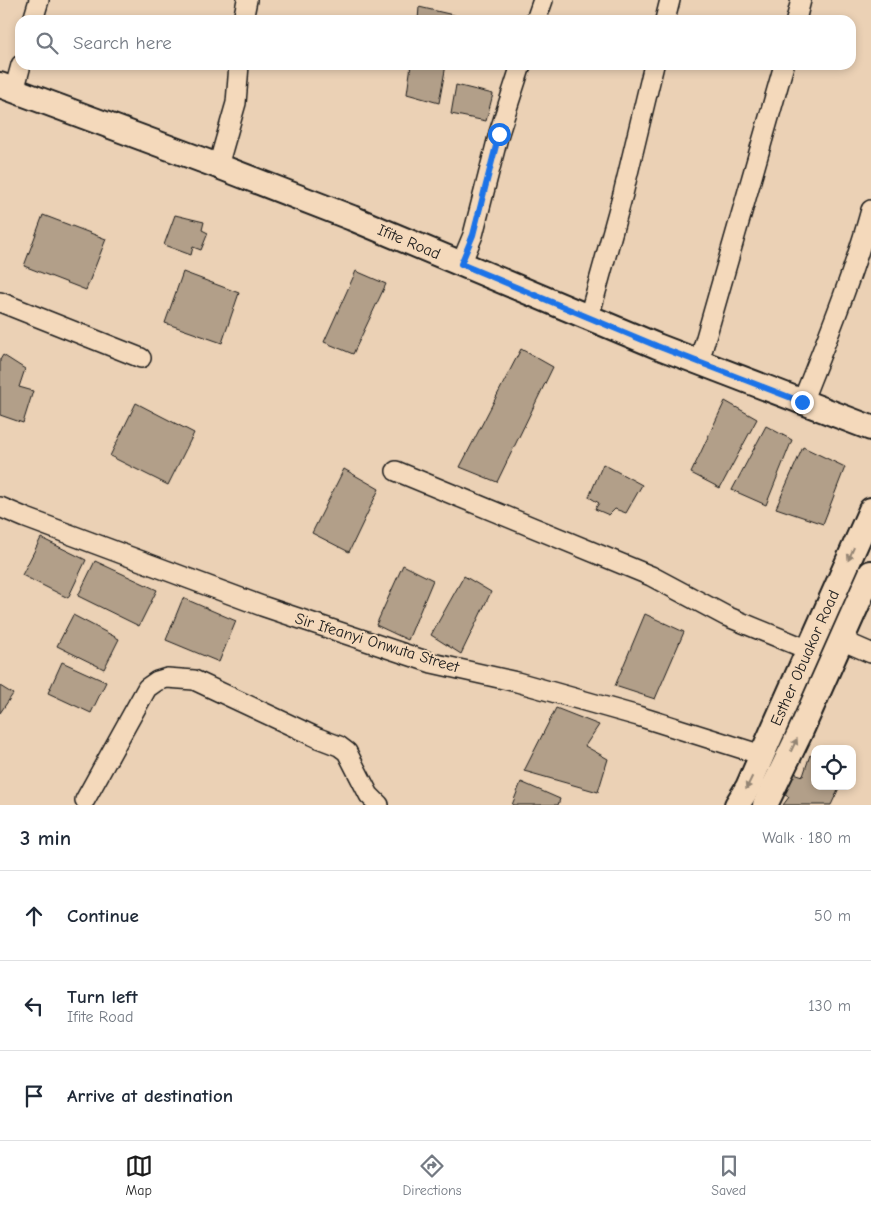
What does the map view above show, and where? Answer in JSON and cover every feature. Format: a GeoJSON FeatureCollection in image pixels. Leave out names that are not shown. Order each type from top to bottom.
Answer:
{"type":"FeatureCollection","features":[{"type":"Feature","properties":{"kind":"street"},"geometry":{"type":"LineString","coordinates":[[34,15],[39,0]]}},
{"type":"Feature","properties":{"kind":"street"},"geometry":{"type":"LineString","coordinates":[[244,15],[247,0]]}},
{"type":"Feature","properties":{"kind":"street"},"geometry":{"type":"LineString","coordinates":[[538,15],[543,0]]}},
{"type":"Feature","properties":{"kind":"street"},"geometry":{"type":"LineString","coordinates":[[666,15],[670,0]]}},
{"type":"Feature","properties":{"kind":"street"},"geometry":{"type":"LineString","coordinates":[[797,15],[801,0]]}},
{"type":"Feature","properties":{"kind":"street"},"geometry":{"type":"LineString","coordinates":[[7,88],[18,70]]}},
{"type":"Feature","properties":{"kind":"street"},"geometry":{"type":"LineString","coordinates":[[218,166],[236,102],[239,70]]}},
{"type":"Feature","properties":{"kind":"street"},"geometry":{"type":"LineString","coordinates":[[461,264],[473,235],[499,134],[519,70]]}},
{"type":"Feature","properties":{"kind":"street"},"geometry":{"type":"LineString","coordinates":[[589,317],[624,194],[653,70]]}},
{"type":"Feature","properties":{"kind":"street"},"geometry":{"type":"LineString","coordinates":[[699,362],[783,70]]}},
{"type":"Feature","properties":{"kind":"street","name":"Ifite Road"},"geometry":{"type":"LineString","coordinates":[[7,88],[352,218],[699,362],[871,428]]}},
{"type":"Feature","properties":{"kind":"street"},"geometry":{"type":"LineString","coordinates":[[802,402],[844,293],[871,210]]}},
{"type":"Feature","properties":{"kind":"street"},"geometry":{"type":"LineString","coordinates":[[0,302],[142,358]]}},
{"type":"Feature","properties":{"kind":"street"},"geometry":{"type":"LineString","coordinates":[[396,471],[651,576],[726,616],[809,650]]}},
{"type":"Feature","properties":{"kind":"street","name":"Sir Ifeanyi Onwuta Street"},"geometry":{"type":"LineString","coordinates":[[0,507],[262,606],[432,663],[517,682],[638,716],[762,756]]}},
{"type":"Feature","properties":{"kind":"street","name":"Esther Obuakor Road"},"geometry":{"type":"LineString","coordinates":[[737,805],[748,787],[871,510]]}},
{"type":"Feature","properties":{"kind":"street","name":"Esther Obuakor Road"},"geometry":{"type":"LineString","coordinates":[[765,805],[799,735],[871,573]]}},
{"type":"Feature","properties":{"kind":"street"},"geometry":{"type":"LineString","coordinates":[[841,640],[871,652]]}},
{"type":"Feature","properties":{"kind":"street"},"geometry":{"type":"LineString","coordinates":[[85,800],[147,688],[157,681],[167,678],[194,680],[339,746],[348,752],[369,795],[379,805]]}},
{"type":"Feature","properties":{"kind":"building"},"geometry":{"type":"Polygon","coordinates":[[[419,7],[453,15],[418,15],[419,7]]]}},
{"type":"Feature","properties":{"kind":"building"},"geometry":{"type":"Polygon","coordinates":[[[410,70],[445,70],[439,103],[407,94],[410,70]]]}},
{"type":"Feature","properties":{"kind":"building"},"geometry":{"type":"Polygon","coordinates":[[[456,85],[493,94],[486,121],[451,114],[456,85]]]}},
{"type":"Feature","properties":{"kind":"building"},"geometry":{"type":"Polygon","coordinates":[[[43,215],[106,239],[86,290],[24,266],[43,215]]]}},
{"type":"Feature","properties":{"kind":"building"},"geometry":{"type":"Polygon","coordinates":[[[175,215],[204,222],[202,230],[208,233],[201,250],[193,247],[191,255],[164,245],[175,215]]]}},
{"type":"Feature","properties":{"kind":"building"},"geometry":{"type":"Polygon","coordinates":[[[356,271],[386,284],[353,354],[324,342],[356,271]]]}},
{"type":"Feature","properties":{"kind":"building"},"geometry":{"type":"Polygon","coordinates":[[[183,272],[239,293],[222,343],[165,323],[183,272]]]}},
{"type":"Feature","properties":{"kind":"building"},"geometry":{"type":"Polygon","coordinates":[[[521,349],[553,367],[497,482],[460,467],[521,349]]]}},
{"type":"Feature","properties":{"kind":"building"},"geometry":{"type":"Polygon","coordinates":[[[3,355],[25,369],[19,387],[33,391],[23,423],[0,415],[0,360],[3,355]]]}},
{"type":"Feature","properties":{"kind":"building"},"geometry":{"type":"Polygon","coordinates":[[[725,401],[757,419],[720,488],[691,473],[725,401]]]}},
{"type":"Feature","properties":{"kind":"building"},"geometry":{"type":"Polygon","coordinates":[[[136,403],[194,433],[168,485],[110,456],[136,403]]]}},
{"type":"Feature","properties":{"kind":"building"},"geometry":{"type":"Polygon","coordinates":[[[766,426],[792,440],[766,505],[732,490],[766,426]]]}},
{"type":"Feature","properties":{"kind":"building"},"geometry":{"type":"Polygon","coordinates":[[[803,447],[845,467],[823,524],[776,508],[803,447]]]}},
{"type":"Feature","properties":{"kind":"building"},"geometry":{"type":"Polygon","coordinates":[[[603,464],[642,485],[626,513],[615,509],[609,515],[595,509],[599,503],[589,497],[603,464]]]}},
{"type":"Feature","properties":{"kind":"building"},"geometry":{"type":"Polygon","coordinates":[[[344,469],[379,489],[349,552],[312,533],[344,469]]]}},
{"type":"Feature","properties":{"kind":"building"},"geometry":{"type":"Polygon","coordinates":[[[41,538],[86,560],[68,598],[22,575],[41,538]]]}},
{"type":"Feature","properties":{"kind":"building"},"geometry":{"type":"Polygon","coordinates":[[[95,561],[157,590],[139,626],[78,596],[95,561]]]}},
{"type":"Feature","properties":{"kind":"building"},"geometry":{"type":"Polygon","coordinates":[[[403,565],[433,580],[408,640],[376,625],[403,565]]]}},
{"type":"Feature","properties":{"kind":"building"},"geometry":{"type":"Polygon","coordinates":[[[464,576],[491,592],[461,654],[431,635],[464,576]]]}},
{"type":"Feature","properties":{"kind":"building"},"geometry":{"type":"Polygon","coordinates":[[[183,598],[236,621],[219,662],[166,640],[183,598]]]}},
{"type":"Feature","properties":{"kind":"building"},"geometry":{"type":"Polygon","coordinates":[[[645,614],[684,632],[655,699],[615,686],[645,614]]]}},
{"type":"Feature","properties":{"kind":"building"},"geometry":{"type":"Polygon","coordinates":[[[73,615],[119,639],[104,669],[57,646],[73,615]]]}},
{"type":"Feature","properties":{"kind":"building"},"geometry":{"type":"Polygon","coordinates":[[[62,662],[106,682],[91,713],[48,693],[62,662]]]}},
{"type":"Feature","properties":{"kind":"building"},"geometry":{"type":"Polygon","coordinates":[[[0,686],[13,694],[0,713],[0,686]]]}},
{"type":"Feature","properties":{"kind":"building"},"geometry":{"type":"Polygon","coordinates":[[[556,708],[599,725],[585,746],[608,759],[598,792],[524,771],[556,708]]]}},
{"type":"Feature","properties":{"kind":"building"},"geometry":{"type":"Polygon","coordinates":[[[810,755],[811,790],[838,790],[831,805],[783,805],[789,797],[781,793],[791,772],[803,776],[810,755]]]}},
{"type":"Feature","properties":{"kind":"building"},"geometry":{"type":"Polygon","coordinates":[[[521,782],[560,799],[558,805],[512,805],[521,782]]]}},
{"type":"Feature","properties":{"kind":"route"},"geometry":{"type":"LineString","coordinates":[[499,134],[473,235],[461,264],[657,346],[802,402]]}}]}
